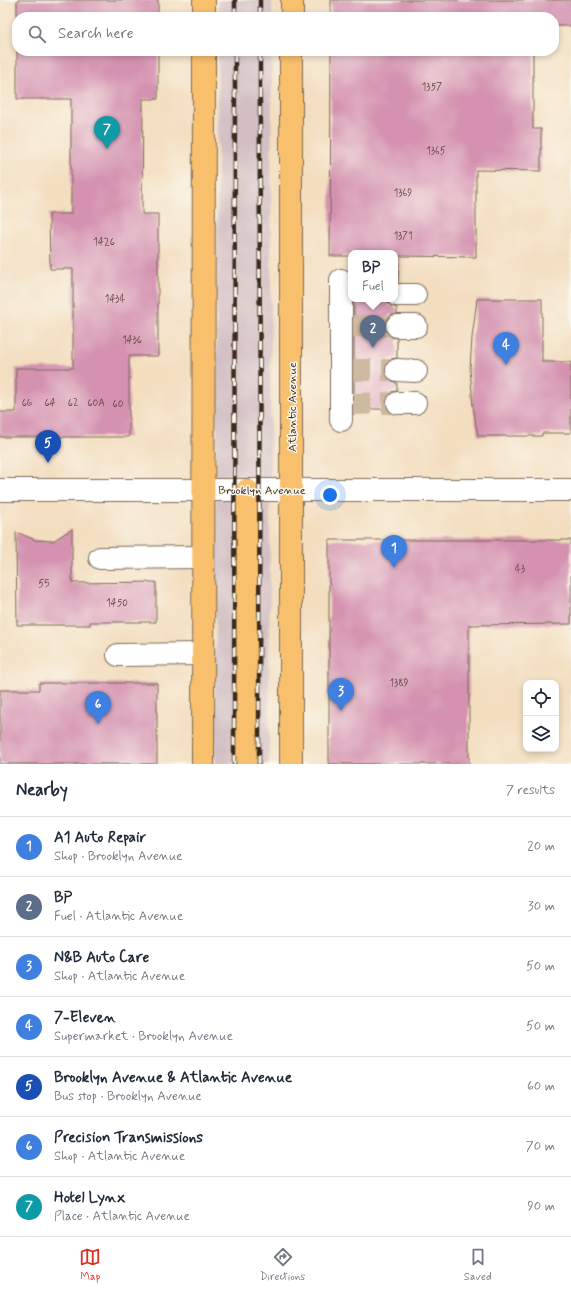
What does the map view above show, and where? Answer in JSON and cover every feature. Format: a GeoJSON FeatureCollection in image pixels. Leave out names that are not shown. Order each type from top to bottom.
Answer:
{"type":"FeatureCollection","features":[{"type":"Feature","properties":{"kind":"main road"},"geometry":{"type":"LineString","coordinates":[[204,0],[204,12]]}},
{"type":"Feature","properties":{"kind":"main road"},"geometry":{"type":"LineString","coordinates":[[292,0],[292,12]]}},
{"type":"Feature","properties":{"kind":"main road"},"geometry":{"type":"LineString","coordinates":[[203,764],[204,56]]}},
{"type":"Feature","properties":{"kind":"main road","name":"Atlantic Avenue"},"geometry":{"type":"LineString","coordinates":[[291,764],[292,56]]}},
{"type":"Feature","properties":{"kind":"main road"},"geometry":{"type":"LineString","coordinates":[[247,490],[247,764]]}},
{"type":"Feature","properties":{"kind":"street"},"geometry":{"type":"LineString","coordinates":[[343,290],[345,326],[343,409]]}},
{"type":"Feature","properties":{"kind":"street","name":"Brooklyn Avenue"},"geometry":{"type":"LineString","coordinates":[[0,490],[571,490]]}},
{"type":"Feature","properties":{"kind":"street"},"geometry":{"type":"LineString","coordinates":[[100,558],[203,557]]}},
{"type":"Feature","properties":{"kind":"street"},"geometry":{"type":"LineString","coordinates":[[118,655],[203,654]]}},
{"type":"Feature","properties":{"kind":"shaded area"},"geometry":{"type":"Polygon","coordinates":[[[218,0],[272,0],[272,12],[218,12],[218,0]]]}},
{"type":"Feature","properties":{"kind":"shaded area"},"geometry":{"type":"Polygon","coordinates":[[[218,56],[272,56],[269,764],[215,764],[218,56]]]}},
{"type":"Feature","properties":{"kind":"building"},"geometry":{"type":"Polygon","coordinates":[[[17,0],[158,0],[158,12],[17,12],[17,0]]]}},
{"type":"Feature","properties":{"kind":"building"},"geometry":{"type":"Polygon","coordinates":[[[331,0],[571,0],[571,26],[559,26],[559,12],[331,12],[331,0]]]}},
{"type":"Feature","properties":{"kind":"building"},"geometry":{"type":"Polygon","coordinates":[[[17,56],[158,56],[158,99],[143,99],[142,214],[158,214],[158,356],[129,356],[129,437],[0,437],[0,412],[16,412],[16,368],[73,368],[73,269],[50,269],[49,214],[71,214],[71,99],[17,99],[17,56]]]}},
{"type":"Feature","properties":{"kind":"building"},"geometry":{"type":"Polygon","coordinates":[[[331,56],[533,56],[533,129],[541,129],[541,171],[476,170],[476,257],[399,256],[398,282],[398,250],[348,250],[348,256],[330,256],[331,56]]]}},
{"type":"Feature","properties":{"kind":"building"},"geometry":{"type":"Polygon","coordinates":[[[477,299],[542,299],[542,362],[571,362],[571,433],[542,433],[542,436],[478,436],[473,407],[470,368],[477,299]]]}},
{"type":"Feature","properties":{"kind":"building"},"geometry":{"type":"Polygon","coordinates":[[[354,302],[388,302],[390,306],[397,308],[397,314],[390,315],[386,320],[385,326],[386,333],[391,337],[397,338],[397,358],[391,359],[387,363],[385,369],[386,375],[390,380],[397,383],[397,391],[391,392],[387,397],[387,409],[354,409],[354,302]]]}},
{"type":"Feature","properties":{"kind":"building"},"geometry":{"type":"Polygon","coordinates":[[[72,529],[72,583],[156,582],[156,622],[90,622],[90,625],[17,625],[16,532],[35,540],[53,541],[72,529]]]}},
{"type":"Feature","properties":{"kind":"building"},"geometry":{"type":"Polygon","coordinates":[[[329,540],[571,540],[571,624],[469,625],[469,764],[329,764],[329,540]]]}},
{"type":"Feature","properties":{"kind":"building"},"geometry":{"type":"Polygon","coordinates":[[[39,683],[157,683],[157,764],[0,764],[0,690],[39,690],[39,683]]]}},
{"type":"Feature","properties":{"kind":"tunnel"},"geometry":{"type":"LineString","coordinates":[[349,326],[397,326]]}},
{"type":"Feature","properties":{"kind":"tunnel"},"geometry":{"type":"LineString","coordinates":[[349,370],[397,370]]}},
{"type":"Feature","properties":{"kind":"tunnel"},"geometry":{"type":"LineString","coordinates":[[349,404],[398,403]]}},
{"type":"Feature","properties":{"kind":"railway"},"geometry":{"type":"LineString","coordinates":[[235,0],[235,12]]}},
{"type":"Feature","properties":{"kind":"railway"},"geometry":{"type":"LineString","coordinates":[[260,0],[260,12]]}},
{"type":"Feature","properties":{"kind":"railway"},"geometry":{"type":"LineString","coordinates":[[234,764],[235,56]]}},
{"type":"Feature","properties":{"kind":"railway"},"geometry":{"type":"LineString","coordinates":[[259,764],[260,56]]}},
{"type":"Feature","properties":{"kind":"place","name":"Hotel Lynx"},"geometry":{"type":"Point","coordinates":[107,149]}},
{"type":"Feature","properties":{"kind":"place","name":"BP"},"geometry":{"type":"Point","coordinates":[373,348]}},
{"type":"Feature","properties":{"kind":"place","name":"7-Eleven"},"geometry":{"type":"Point","coordinates":[506,365]}},
{"type":"Feature","properties":{"kind":"place","name":"Brooklyn Avenue & Atlantic Avenue"},"geometry":{"type":"Point","coordinates":[48,463]}},
{"type":"Feature","properties":{"kind":"place","name":"A1 Auto Repair"},"geometry":{"type":"Point","coordinates":[394,568]}},
{"type":"Feature","properties":{"kind":"place","name":"N&B Auto Care"},"geometry":{"type":"Point","coordinates":[341,711]}},
{"type":"Feature","properties":{"kind":"place","name":"Precision Transmissions"},"geometry":{"type":"Point","coordinates":[98,724]}}]}
